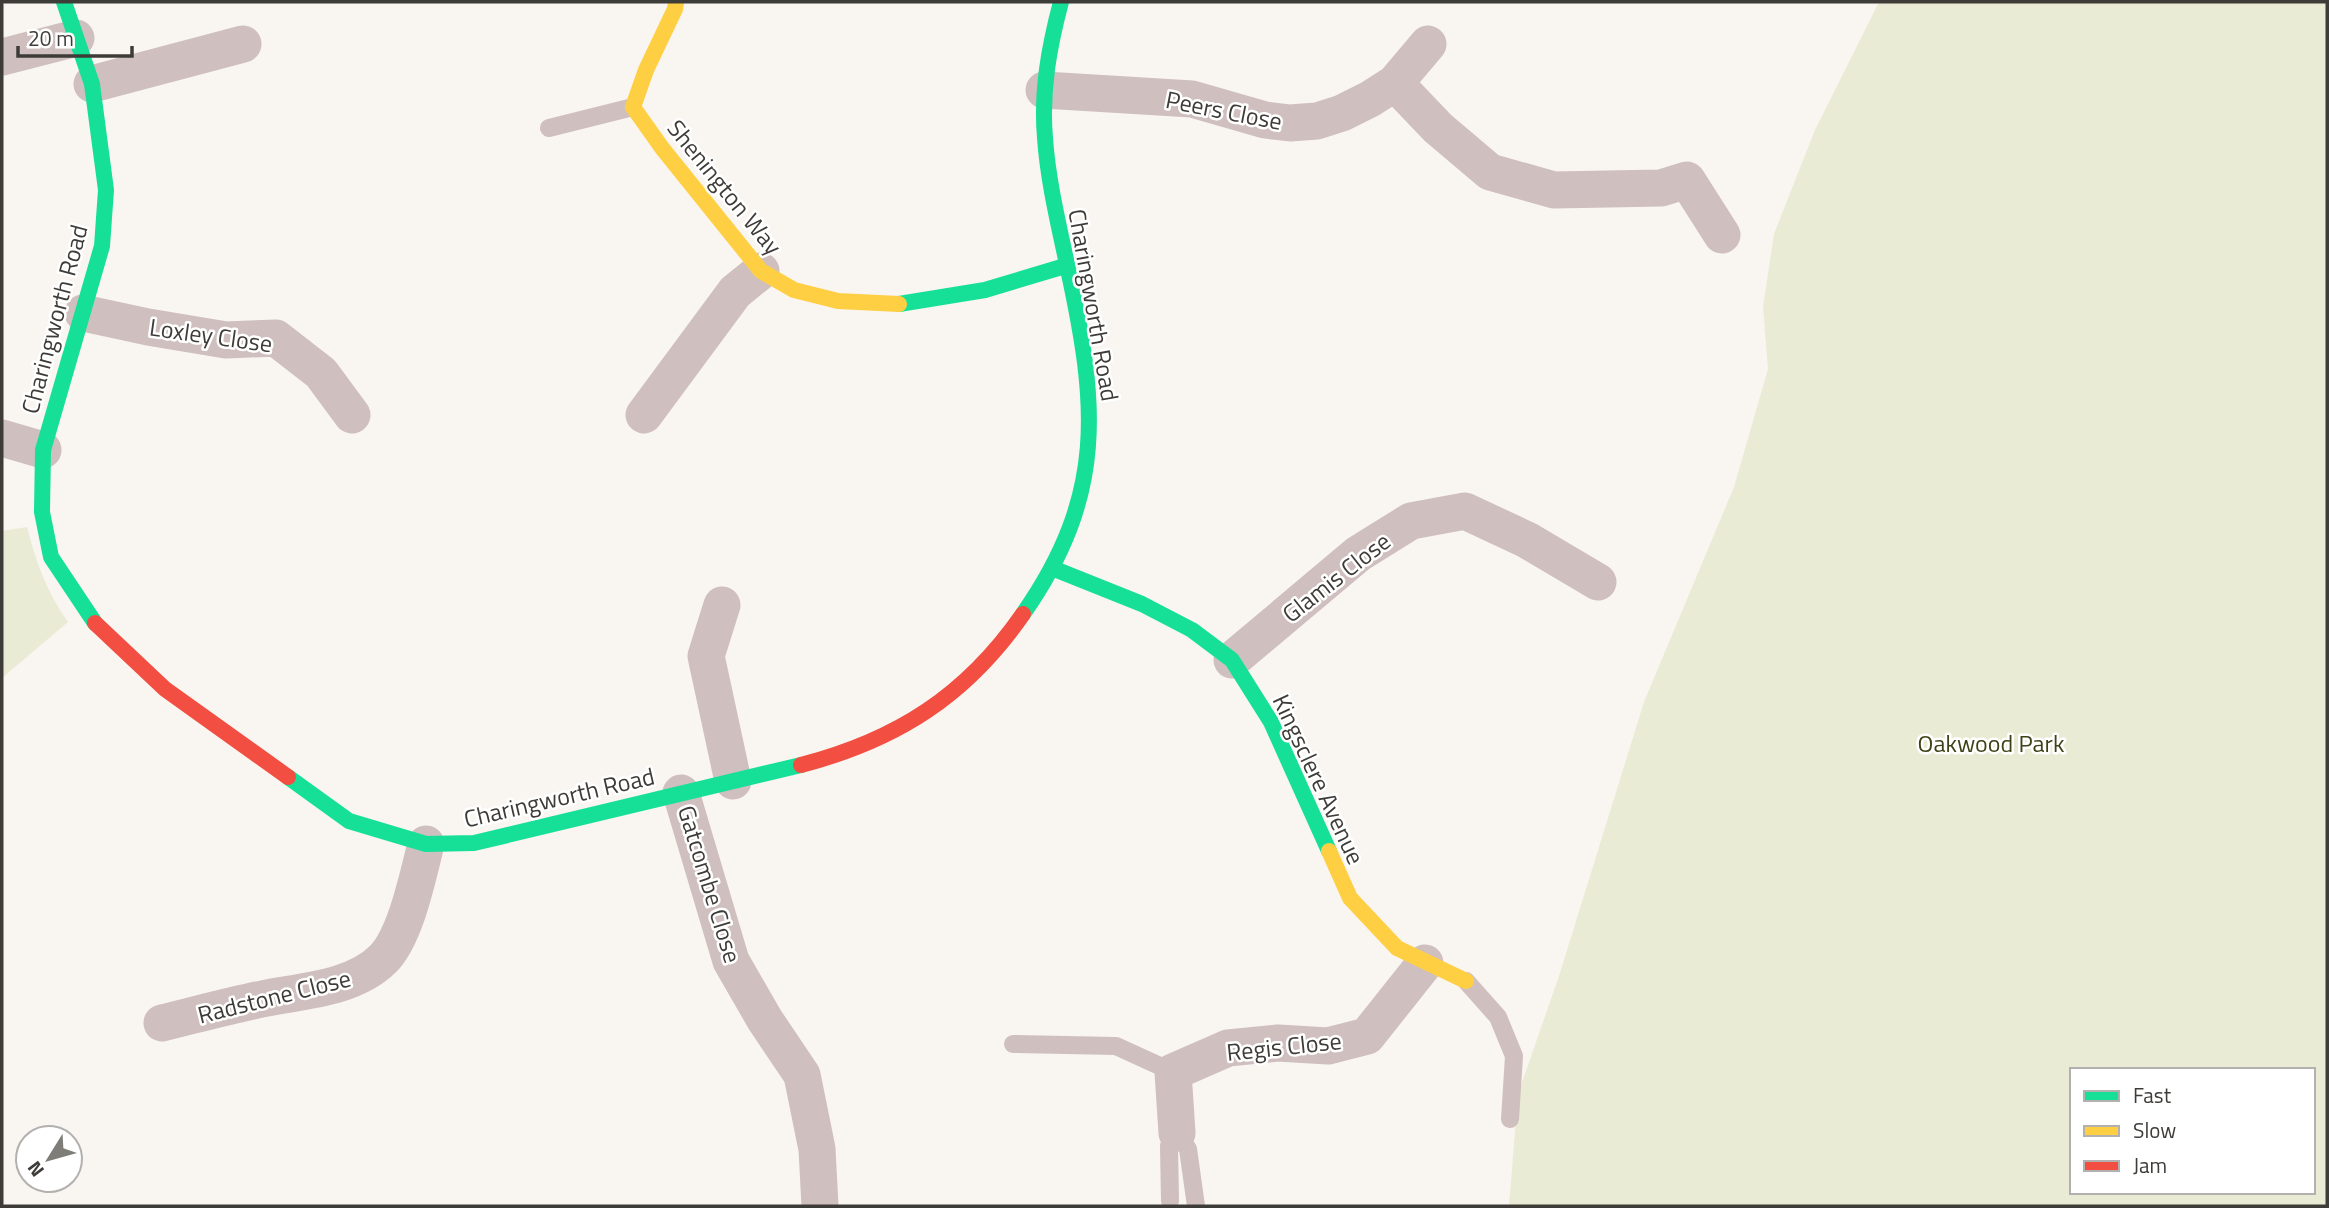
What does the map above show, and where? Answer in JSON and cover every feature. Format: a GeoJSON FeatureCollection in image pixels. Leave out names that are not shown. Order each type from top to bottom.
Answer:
{"type":"FeatureCollection","features":[{"type":"Feature","properties":{"kind":"street","name":"Charingworth Road"},"geometry":{"type":"LineString","coordinates":[[64,2],[92,84],[106,190],[102,246],[43,450],[43,512],[51,557],[95,624],[165,689],[349,821],[426,844],[474,843],[811,763],[874,741],[922,716],[973,672],[1000,644],[1052,568],[1070,530],[1081,491],[1088,450],[1090,407],[1085,357],[1050,186],[1043,128],[1048,51],[1061,2]]}},
{"type":"Feature","properties":{"kind":"street"},"geometry":{"type":"LineString","coordinates":[[633,107],[676,2]]}},
{"type":"Feature","properties":{"kind":"street"},"geometry":{"type":"LineString","coordinates":[[2,57],[76,38]]}},
{"type":"Feature","properties":{"kind":"street"},"geometry":{"type":"LineString","coordinates":[[92,84],[243,44]]}},
{"type":"Feature","properties":{"kind":"street","name":"Peers Close"},"geometry":{"type":"LineString","coordinates":[[1044,90],[1192,99],[1265,120],[1290,123],[1317,121],[1342,113],[1395,83],[1428,44]]}},
{"type":"Feature","properties":{"kind":"street"},"geometry":{"type":"LineString","coordinates":[[1395,83],[1438,128],[1490,172],[1554,190],[1661,188],[1686,180],[1722,235]]}},
{"type":"Feature","properties":{"kind":"street","name":"Shenington Way"},"geometry":{"type":"LineString","coordinates":[[633,107],[761,271],[794,289],[838,301],[901,304],[985,290],[1065,266]]}},
{"type":"Feature","properties":{"kind":"street"},"geometry":{"type":"LineString","coordinates":[[644,415],[735,292],[761,271]]}},
{"type":"Feature","properties":{"kind":"street","name":"Loxley Close"},"geometry":{"type":"LineString","coordinates":[[83,313],[226,340],[276,338],[321,373],[352,415]]}},
{"type":"Feature","properties":{"kind":"street"},"geometry":{"type":"LineString","coordinates":[[2,438],[43,450]]}},
{"type":"Feature","properties":{"kind":"street","name":"Glamis Close"},"geometry":{"type":"LineString","coordinates":[[1233,660],[1357,554],[1411,521],[1465,510],[1527,540],[1598,582]]}},
{"type":"Feature","properties":{"kind":"street","name":"Kingsclere Avenue"},"geometry":{"type":"LineString","coordinates":[[1052,568],[1142,604],[1192,630],[1233,660],[1271,722],[1350,898],[1396,948],[1466,981]]}},
{"type":"Feature","properties":{"kind":"street"},"geometry":{"type":"LineString","coordinates":[[722,605],[706,656],[733,781]]}},
{"type":"Feature","properties":{"kind":"street","name":"Gatcombe Close"},"geometry":{"type":"LineString","coordinates":[[681,793],[731,961],[765,1020],[802,1075],[817,1149],[820,1206]]}},
{"type":"Feature","properties":{"kind":"street","name":"Radstone Close"},"geometry":{"type":"LineString","coordinates":[[162,1023],[357,977],[384,959],[408,913],[426,844]]}},
{"type":"Feature","properties":{"kind":"street","name":"Regis Close"},"geometry":{"type":"LineString","coordinates":[[1173,1072],[1227,1048],[1278,1043],[1328,1046],[1367,1036],[1425,963]]}},
{"type":"Feature","properties":{"kind":"street"},"geometry":{"type":"LineString","coordinates":[[1173,1072],[1177,1133]]}},
{"type":"Feature","properties":{"kind":"lane"},"geometry":{"type":"LineString","coordinates":[[549,128],[633,107]]}},
{"type":"Feature","properties":{"kind":"lane"},"geometry":{"type":"LineString","coordinates":[[1466,981],[1498,1017],[1514,1056],[1510,1119]]}},
{"type":"Feature","properties":{"kind":"lane"},"geometry":{"type":"LineString","coordinates":[[1013,1044],[1116,1046],[1173,1072]]}},
{"type":"Feature","properties":{"kind":"lane"},"geometry":{"type":"LineString","coordinates":[[1170,1201],[1169,1146],[1177,1133],[1188,1149],[1196,1206]]}},
{"type":"Feature","properties":{"kind":"green space","name":"Oakwood Park"},"geometry":{"type":"Polygon","coordinates":[[[1879,2],[2327,2],[2327,1206],[1509,1206],[1518,1094],[1559,976],[1644,702],[1734,487],[1768,369],[1763,307],[1774,234],[1815,130],[1879,2]]]}},
{"type":"Feature","properties":{"kind":"green space"},"geometry":{"type":"Polygon","coordinates":[[[27,527],[43,577],[68,622],[2,678],[2,531],[27,527]]]}},
{"type":"Feature","properties":{"kind":"traffic: fast"},"geometry":{"type":"LineString","coordinates":[[64,2],[92,84],[106,190],[102,246],[43,450],[42,512],[51,557],[95,623]]}},
{"type":"Feature","properties":{"kind":"traffic: fast"},"geometry":{"type":"LineString","coordinates":[[1023,614],[1050,570],[1070,528],[1082,488],[1088,447],[1089,406],[1085,363],[1051,187],[1045,138],[1047,69],[1061,2]]}},
{"type":"Feature","properties":{"kind":"traffic: fast"},"geometry":{"type":"LineString","coordinates":[[899,304],[985,290],[1065,266]]}},
{"type":"Feature","properties":{"kind":"traffic: fast"},"geometry":{"type":"LineString","coordinates":[[1052,568],[1142,604],[1192,630],[1232,660],[1271,722],[1329,851]]}},
{"type":"Feature","properties":{"kind":"traffic: fast"},"geometry":{"type":"LineString","coordinates":[[288,777],[349,821],[426,844],[474,843],[801,765]]}},
{"type":"Feature","properties":{"kind":"traffic: slow"},"geometry":{"type":"LineString","coordinates":[[676,2],[633,107],[662,148],[761,271],[794,290],[838,301],[899,304]]}},
{"type":"Feature","properties":{"kind":"traffic: slow"},"geometry":{"type":"LineString","coordinates":[[1329,851],[1350,898],[1397,948],[1466,981]]}},
{"type":"Feature","properties":{"kind":"traffic: jam"},"geometry":{"type":"LineString","coordinates":[[801,765],[868,742],[927,711],[978,669],[1023,614]]}},
{"type":"Feature","properties":{"kind":"traffic: jam"},"geometry":{"type":"LineString","coordinates":[[95,623],[165,689],[288,777]]}}]}
